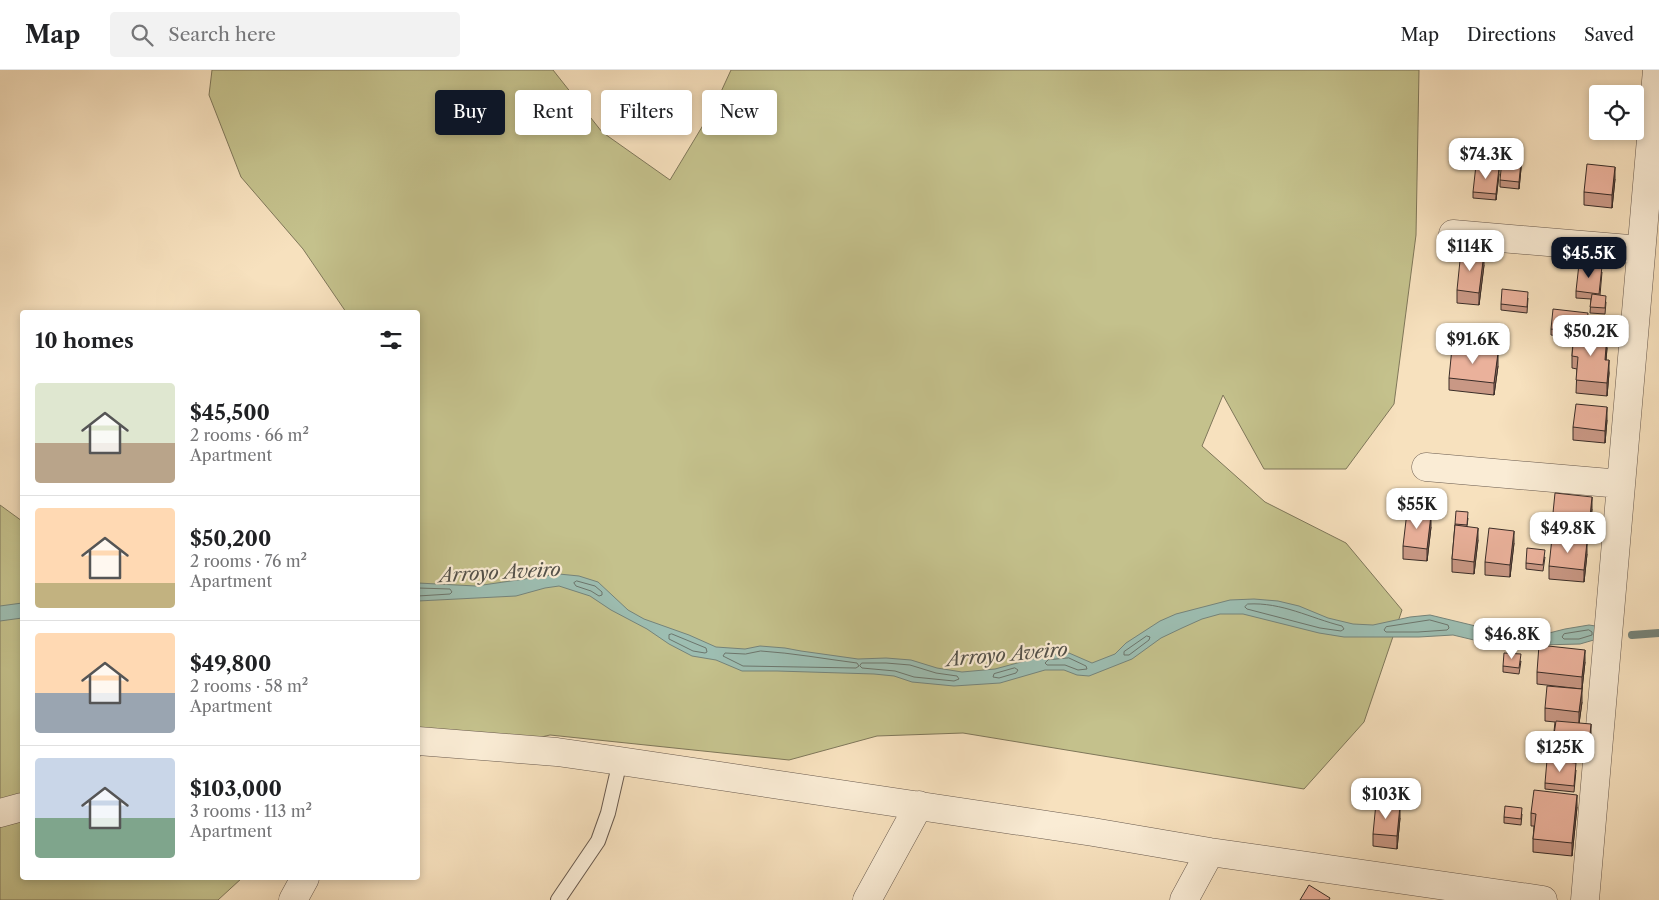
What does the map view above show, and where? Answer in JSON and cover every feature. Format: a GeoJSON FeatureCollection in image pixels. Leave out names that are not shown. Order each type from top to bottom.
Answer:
{"type":"FeatureCollection","features":[{"type":"Feature","properties":{"kind":"street"},"geometry":{"type":"LineString","coordinates":[[1585,900],[1657,70]]}},
{"type":"Feature","properties":{"kind":"street"},"geometry":{"type":"LineString","coordinates":[[1453,234],[1641,250]]}},
{"type":"Feature","properties":{"kind":"street"},"geometry":{"type":"LineString","coordinates":[[1426,467],[1621,484]]}},
{"type":"Feature","properties":{"kind":"street"},"geometry":{"type":"LineString","coordinates":[[420,741],[557,752],[919,805],[1507,898],[1543,900]]}},
{"type":"Feature","properties":{"kind":"street"},"geometry":{"type":"LineString","coordinates":[[867,900],[919,805]]}},
{"type":"Feature","properties":{"kind":"street"},"geometry":{"type":"LineString","coordinates":[[0,813],[20,808]]}},
{"type":"Feature","properties":{"kind":"street"},"geometry":{"type":"LineString","coordinates":[[1184,900],[1210,852]]}},
{"type":"Feature","properties":{"kind":"street"},"geometry":{"type":"LineString","coordinates":[[293,900],[305,880]]}},
{"type":"Feature","properties":{"kind":"lane"},"geometry":{"type":"LineString","coordinates":[[558,900],[598,840],[608,813],[620,761]]}},
{"type":"Feature","properties":{"kind":"shaded area"},"geometry":{"type":"Polygon","coordinates":[[[212,70],[553,70],[569,90],[515,90],[515,135],[591,135],[591,118],[601,131],[601,135],[606,135],[670,180],[702,127],[702,135],[777,135],[777,90],[722,90],[731,70],[1419,70],[1416,235],[1394,404],[1346,469],[1264,469],[1223,395],[1202,446],[1265,502],[1346,543],[1402,610],[1364,722],[1304,789],[963,733],[877,736],[789,760],[550,735],[470,754],[427,750],[420,756],[420,310],[345,310],[303,249],[241,177],[209,95],[212,70]]]}},
{"type":"Feature","properties":{"kind":"shaded area"},"geometry":{"type":"Polygon","coordinates":[[[0,505],[20,520],[20,880],[240,880],[218,900],[0,900],[0,505]]]}},
{"type":"Feature","properties":{"kind":"water"},"geometry":{"type":"Polygon","coordinates":[[[559,574],[579,576],[598,582],[628,610],[644,619],[716,647],[745,649],[760,646],[858,659],[886,658],[911,660],[937,668],[962,672],[995,669],[1047,655],[1069,653],[1092,663],[1115,654],[1126,643],[1160,621],[1176,614],[1230,600],[1278,601],[1299,606],[1328,618],[1353,624],[1373,625],[1430,615],[1517,636],[1537,636],[1589,625],[1602,627],[1604,637],[1580,644],[1499,646],[1453,635],[1344,637],[1319,633],[1243,614],[1220,614],[1202,619],[1182,628],[1161,638],[1132,659],[1089,676],[1077,675],[1064,670],[1045,670],[1000,683],[954,686],[912,682],[894,676],[874,674],[742,671],[716,660],[692,656],[590,596],[559,586],[516,596],[420,601],[420,583],[476,586],[559,574]]]}},
{"type":"Feature","properties":{"kind":"water"},"geometry":{"type":"Polygon","coordinates":[[[20,603],[20,618],[0,621],[0,606],[20,603]]]}},
{"type":"Feature","properties":{"kind":"building"},"geometry":{"type":"Polygon","coordinates":[[[1503,150],[1522,152],[1519,182],[1500,180],[1503,150]]]}},
{"type":"Feature","properties":{"kind":"building"},"geometry":{"type":"Polygon","coordinates":[[[1587,164],[1615,167],[1612,195],[1584,192],[1587,164]]]}},
{"type":"Feature","properties":{"kind":"building"},"geometry":{"type":"Polygon","coordinates":[[[1476,165],[1499,168],[1496,194],[1473,192],[1476,165]]]}},
{"type":"Feature","properties":{"kind":"building"},"geometry":{"type":"Polygon","coordinates":[[[1461,251],[1484,253],[1479,293],[1457,290],[1461,251]]]}},
{"type":"Feature","properties":{"kind":"building"},"geometry":{"type":"Polygon","coordinates":[[[1579,264],[1602,266],[1599,294],[1576,291],[1579,264]]]}},
{"type":"Feature","properties":{"kind":"building"},"geometry":{"type":"Polygon","coordinates":[[[1502,289],[1528,292],[1527,307],[1501,304],[1502,289]]]}},
{"type":"Feature","properties":{"kind":"building"},"geometry":{"type":"Polygon","coordinates":[[[1592,294],[1606,296],[1605,308],[1590,307],[1592,294]]]}},
{"type":"Feature","properties":{"kind":"building"},"geometry":{"type":"Polygon","coordinates":[[[1553,309],[1588,313],[1586,333],[1551,329],[1553,309]]]}},
{"type":"Feature","properties":{"kind":"building"},"geometry":{"type":"Polygon","coordinates":[[[1574,332],[1607,335],[1605,360],[1609,360],[1607,383],[1576,380],[1578,357],[1572,356],[1574,332]]]}},
{"type":"Feature","properties":{"kind":"building"},"geometry":{"type":"Polygon","coordinates":[[[1452,348],[1498,353],[1494,383],[1449,378],[1452,348]]]}},
{"type":"Feature","properties":{"kind":"building"},"geometry":{"type":"Polygon","coordinates":[[[1576,404],[1607,407],[1605,431],[1573,427],[1576,404]]]}},
{"type":"Feature","properties":{"kind":"building"},"geometry":{"type":"Polygon","coordinates":[[[1555,493],[1592,497],[1590,517],[1553,513],[1555,493]]]}},
{"type":"Feature","properties":{"kind":"building"},"geometry":{"type":"Polygon","coordinates":[[[1456,511],[1468,512],[1467,525],[1455,524],[1456,511]]]}},
{"type":"Feature","properties":{"kind":"building"},"geometry":{"type":"Polygon","coordinates":[[[1407,512],[1431,515],[1427,549],[1403,546],[1407,512]]]}},
{"type":"Feature","properties":{"kind":"building"},"geometry":{"type":"Polygon","coordinates":[[[1455,525],[1478,528],[1474,562],[1452,559],[1455,525]]]}},
{"type":"Feature","properties":{"kind":"building"},"geometry":{"type":"Polygon","coordinates":[[[1489,528],[1514,531],[1510,565],[1485,562],[1489,528]]]}},
{"type":"Feature","properties":{"kind":"building"},"geometry":{"type":"Polygon","coordinates":[[[1552,538],[1587,542],[1584,570],[1549,566],[1552,538]]]}},
{"type":"Feature","properties":{"kind":"building"},"geometry":{"type":"Polygon","coordinates":[[[1527,548],[1545,550],[1543,565],[1526,563],[1527,548]]]}},
{"type":"Feature","properties":{"kind":"building"},"geometry":{"type":"Polygon","coordinates":[[[1539,645],[1585,650],[1582,677],[1537,672],[1539,645]]]}},
{"type":"Feature","properties":{"kind":"building"},"geometry":{"type":"Polygon","coordinates":[[[1504,653],[1521,654],[1519,668],[1503,666],[1504,653]]]}},
{"type":"Feature","properties":{"kind":"building"},"geometry":{"type":"Polygon","coordinates":[[[1547,686],[1582,689],[1579,712],[1545,708],[1547,686]]]}},
{"type":"Feature","properties":{"kind":"building"},"geometry":{"type":"Polygon","coordinates":[[[1556,721],[1591,724],[1589,745],[1553,741],[1556,721]]]}},
{"type":"Feature","properties":{"kind":"building"},"geometry":{"type":"Polygon","coordinates":[[[1547,760],[1576,763],[1574,786],[1545,783],[1547,760]]]}},
{"type":"Feature","properties":{"kind":"building"},"geometry":{"type":"Polygon","coordinates":[[[1534,790],[1577,795],[1572,843],[1533,839],[1536,814],[1531,813],[1534,790]]]}},
{"type":"Feature","properties":{"kind":"building"},"geometry":{"type":"Polygon","coordinates":[[[1376,803],[1400,806],[1397,836],[1373,834],[1376,803]]]}},
{"type":"Feature","properties":{"kind":"building"},"geometry":{"type":"Polygon","coordinates":[[[1505,806],[1522,808],[1521,819],[1504,817],[1505,806]]]}},
{"type":"Feature","properties":{"kind":"building"},"geometry":{"type":"Polygon","coordinates":[[[1309,885],[1330,898],[1329,900],[1300,900],[1309,885]]]}},
{"type":"Feature","properties":{"kind":"waterway","name":"Arroyo Aveiro"},"geometry":{"type":"LineString","coordinates":[[1632,635],[1659,633]]}}]}
